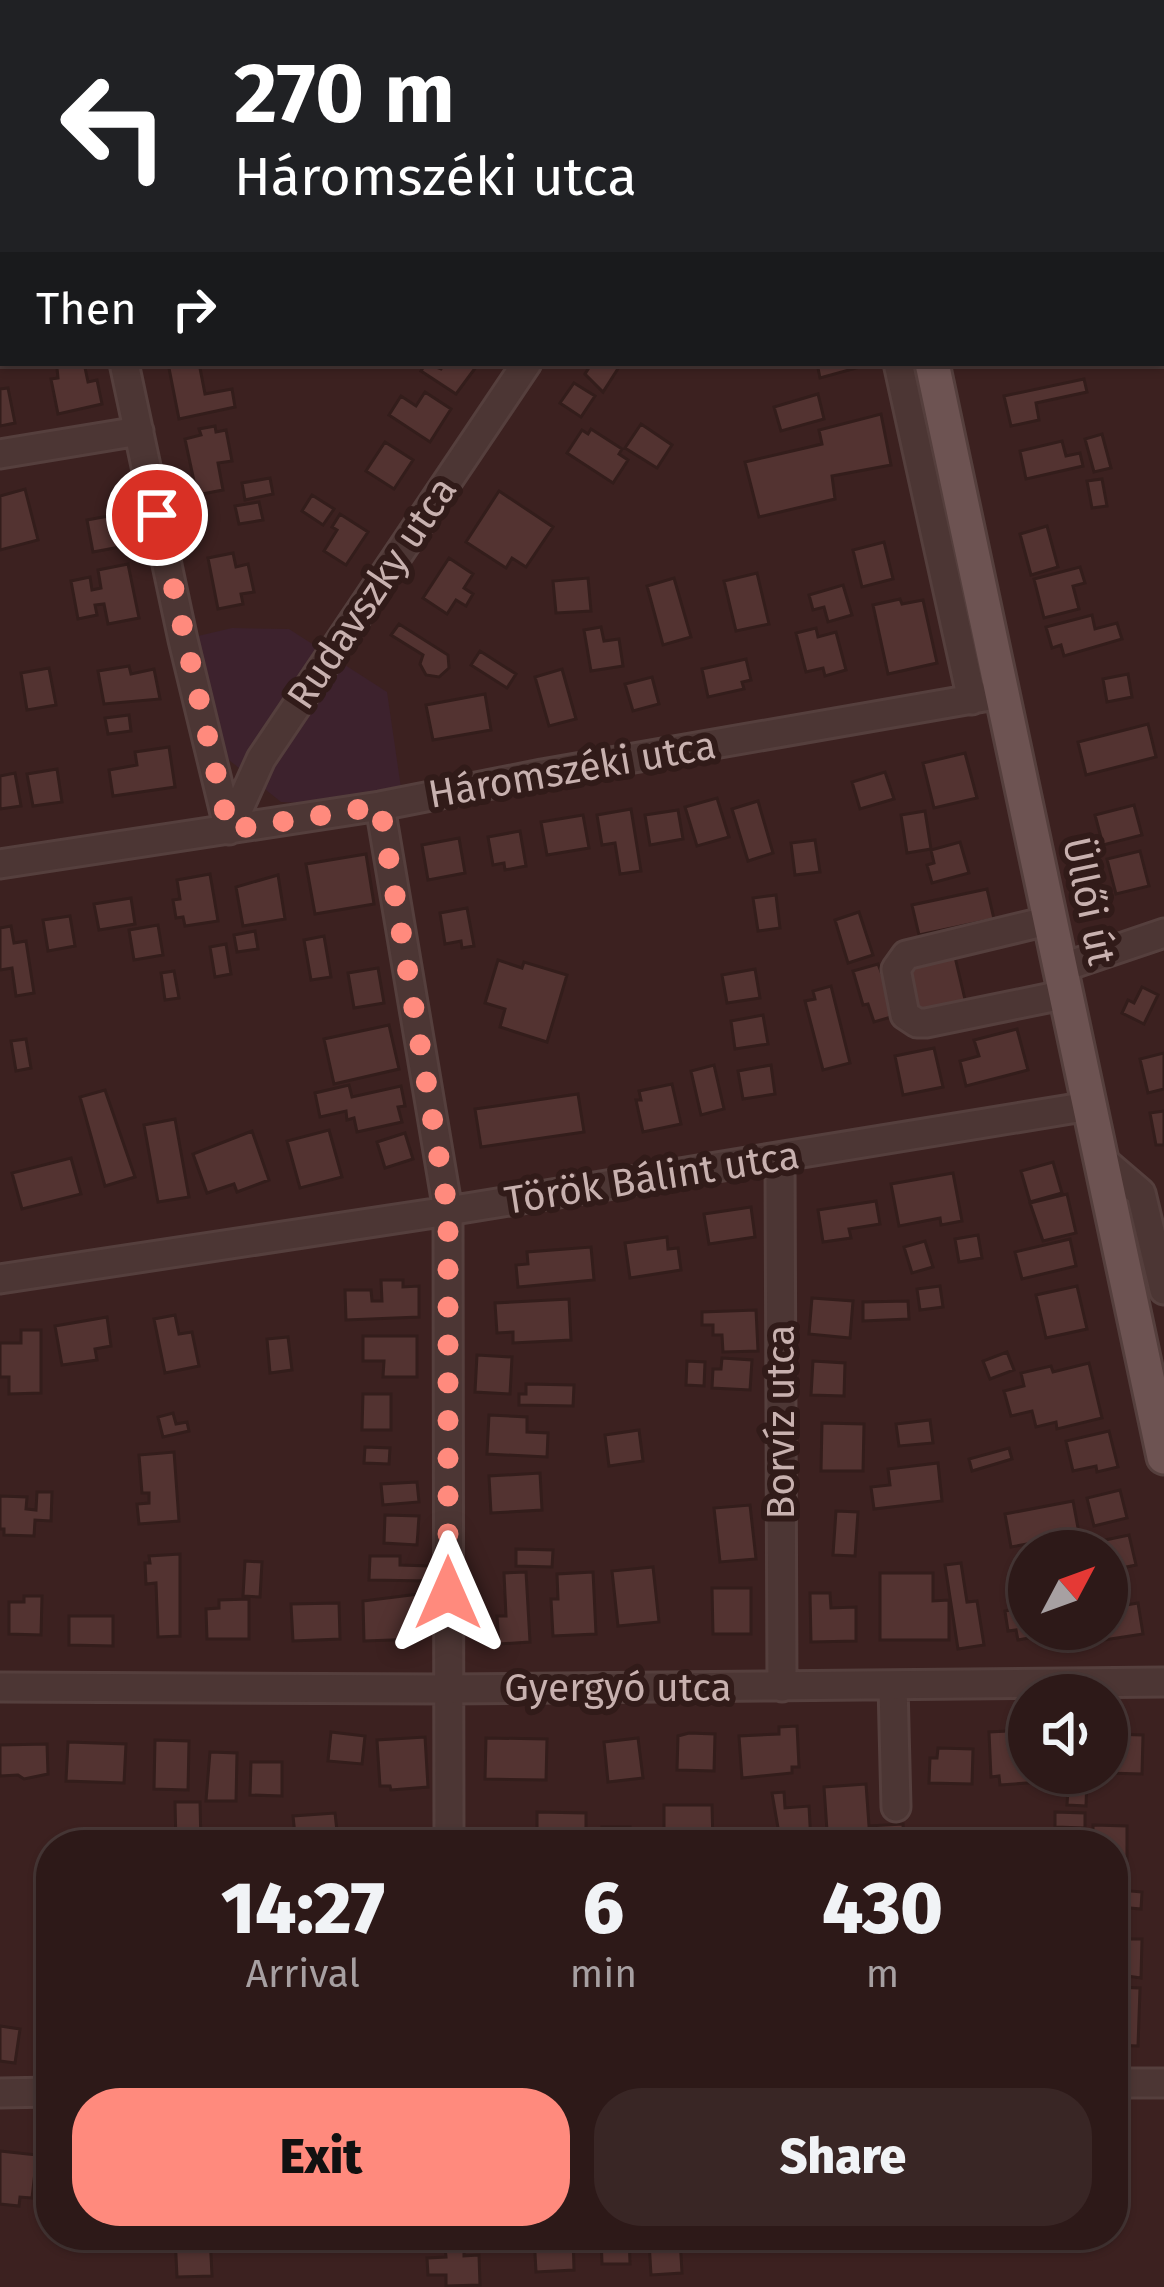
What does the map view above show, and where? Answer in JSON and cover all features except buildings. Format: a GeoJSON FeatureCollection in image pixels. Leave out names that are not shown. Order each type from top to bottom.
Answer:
{"type":"FeatureCollection","features":[{"type":"Feature","properties":{"kind":"main road","name":"Üllői út"},"geometry":{"type":"LineString","coordinates":[[932,366],[987,697],[1051,920],[1162,1437]]}},
{"type":"Feature","properties":{"kind":"street"},"geometry":{"type":"LineString","coordinates":[[125,366],[229,830]]}},
{"type":"Feature","properties":{"kind":"street","name":"Rudavszky utca"},"geometry":{"type":"LineString","coordinates":[[229,830],[260,759],[525,366]]}},
{"type":"Feature","properties":{"kind":"street"},"geometry":{"type":"LineString","coordinates":[[899,366],[987,697]]}},
{"type":"Feature","properties":{"kind":"street"},"geometry":{"type":"LineString","coordinates":[[0,454],[139,431]]}},
{"type":"Feature","properties":{"kind":"street","name":"Háromszéki utca"},"geometry":{"type":"LineString","coordinates":[[0,864],[380,806],[542,773],[987,697]]}},
{"type":"Feature","properties":{"kind":"street"},"geometry":{"type":"LineString","coordinates":[[380,806],[448,1211],[449,1830]]}},
{"type":"Feature","properties":{"kind":"street"},"geometry":{"type":"LineString","coordinates":[[1051,920],[906,955],[896,969],[905,1015],[926,1024],[1064,981],[1164,933]]}},
{"type":"Feature","properties":{"kind":"street","name":"Török Bálint utca"},"geometry":{"type":"LineString","coordinates":[[0,1279],[1089,1106]]}},
{"type":"Feature","properties":{"kind":"street"},"geometry":{"type":"LineString","coordinates":[[1099,1157],[1142,1192],[1159,1245],[1164,1290]]}},
{"type":"Feature","properties":{"kind":"street","name":"Borvíz utca"},"geometry":{"type":"LineString","coordinates":[[780,1158],[782,1687]]}},
{"type":"Feature","properties":{"kind":"street","name":"Gyergyó utca"},"geometry":{"type":"LineString","coordinates":[[0,1687],[448,1689],[1164,1682]]}},
{"type":"Feature","properties":{"kind":"street"},"geometry":{"type":"LineString","coordinates":[[893,1685],[896,1807]]}},
{"type":"Feature","properties":{"kind":"street"},"geometry":{"type":"LineString","coordinates":[[1128,2083],[1164,2083]]}},
{"type":"Feature","properties":{"kind":"street"},"geometry":{"type":"LineString","coordinates":[[0,2093],[36,2092]]}},
{"type":"Feature","properties":{"kind":"shaded area"},"geometry":{"type":"Polygon","coordinates":[[[232,628],[289,629],[387,692],[401,788],[281,802],[224,756],[198,636],[232,628]]]}},
{"type":"Feature","properties":{"kind":"route"},"geometry":{"type":"LineString","coordinates":[[157,515],[229,830],[380,806],[448,1211],[448,1593]]}}]}
